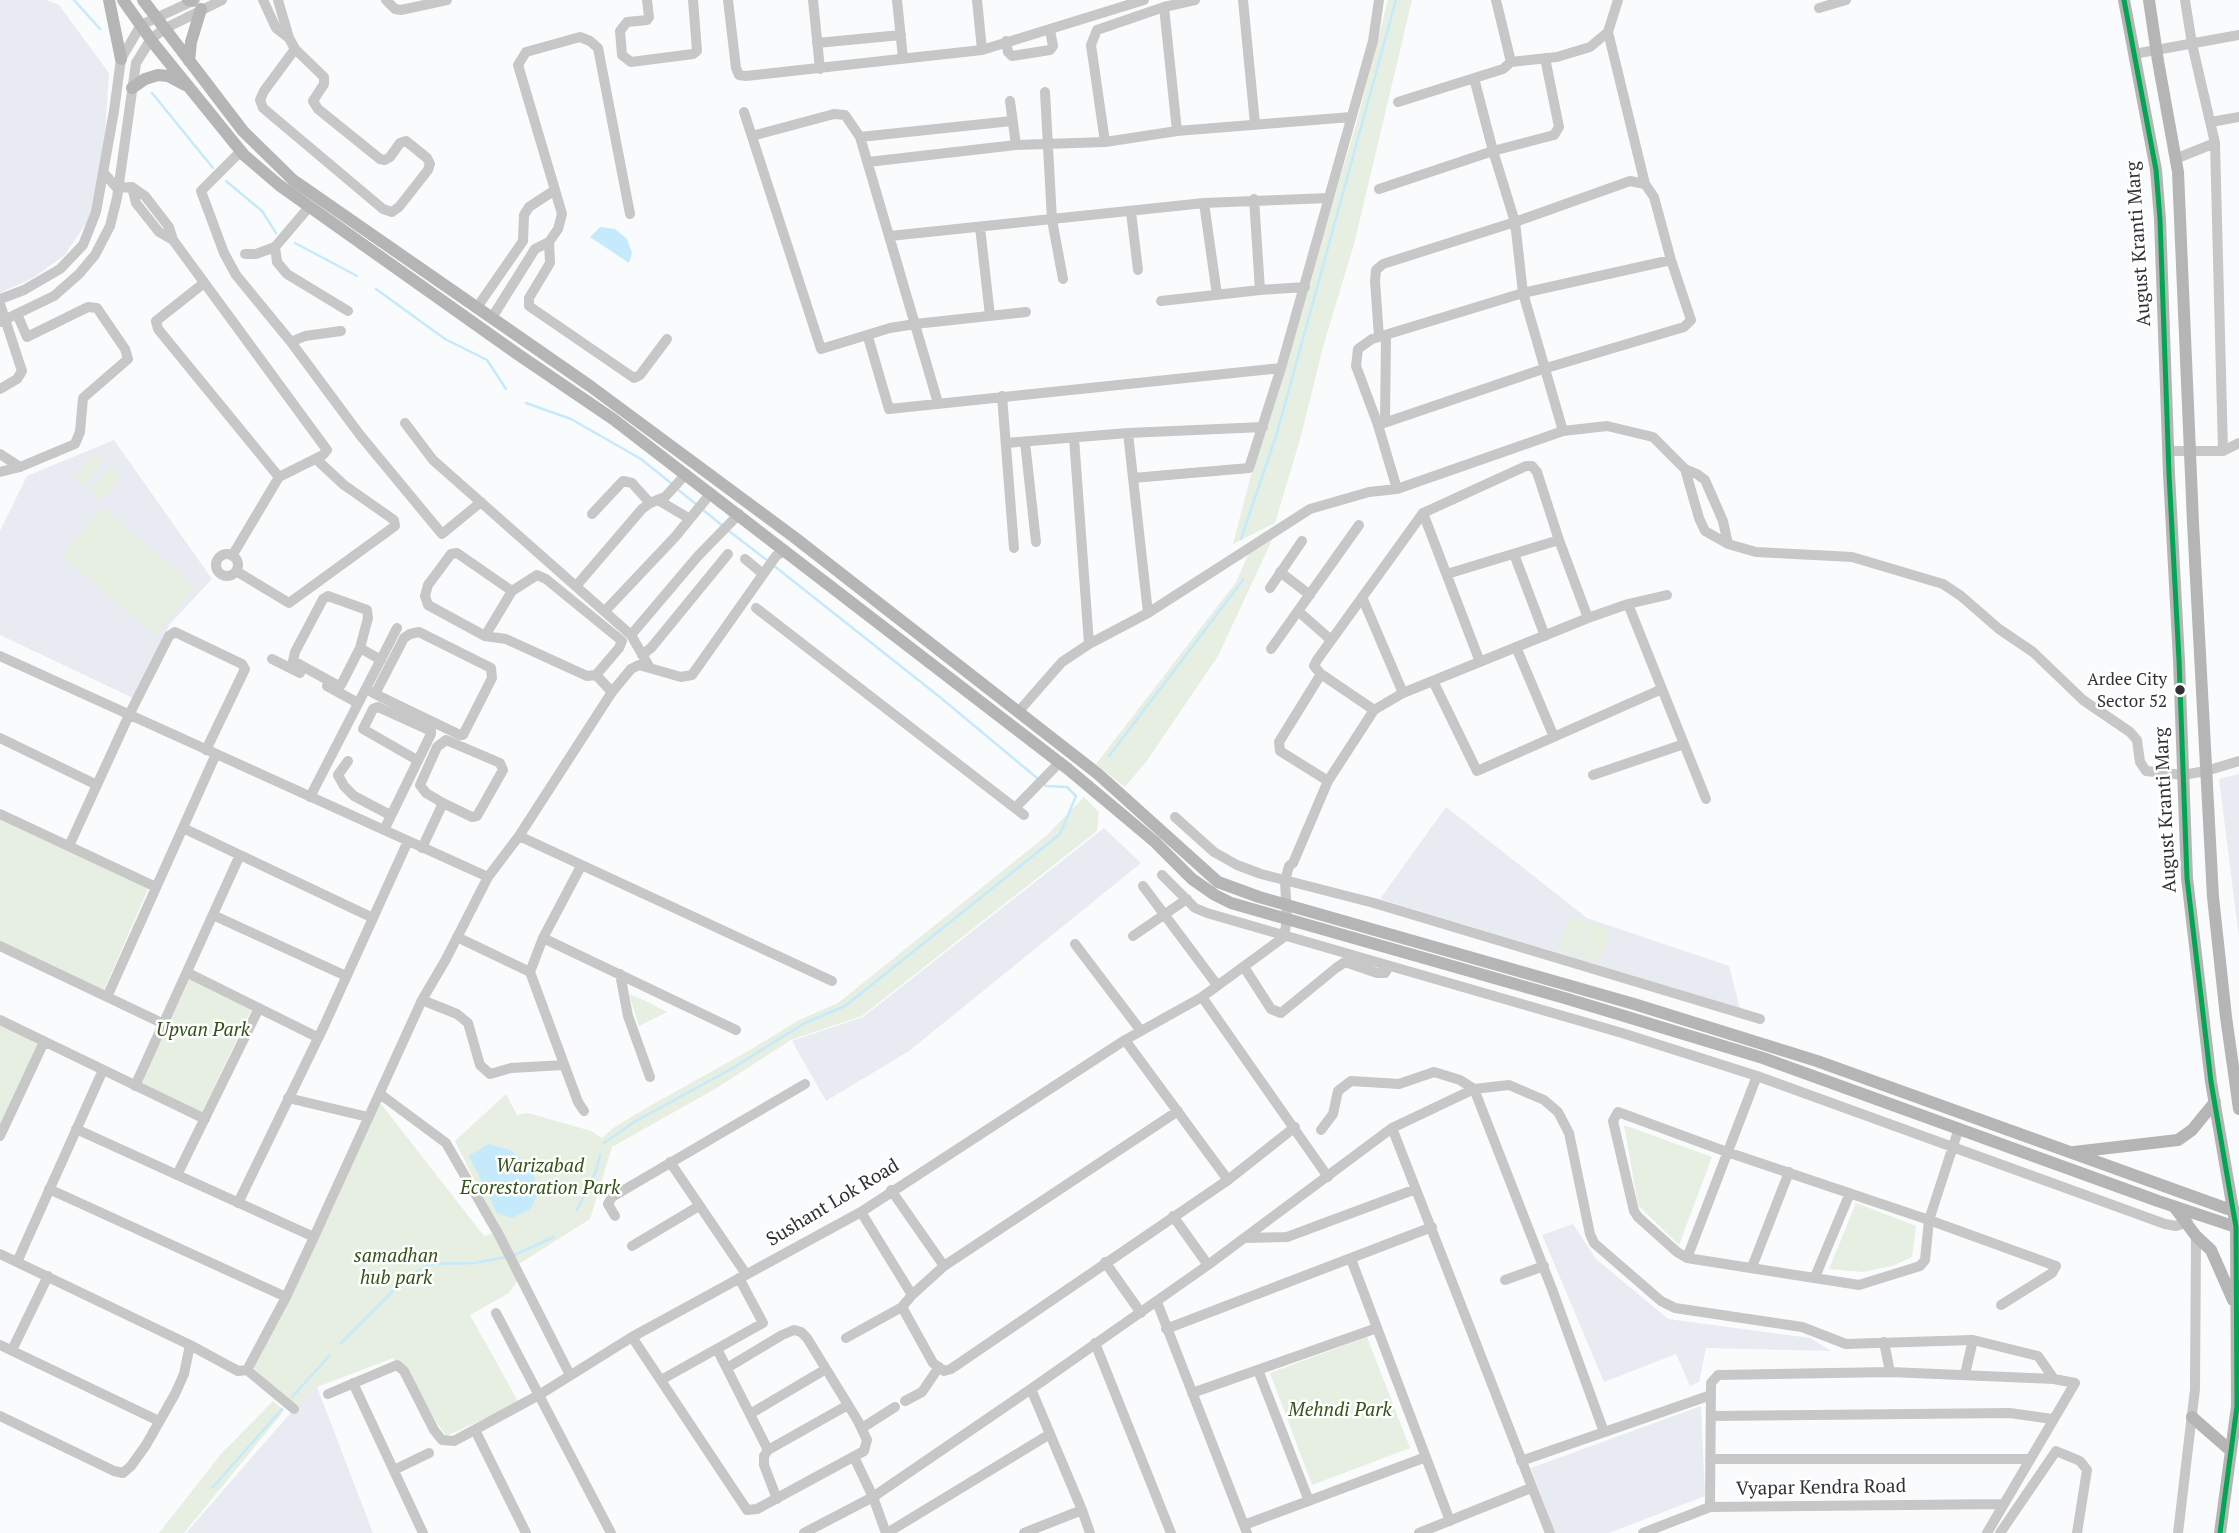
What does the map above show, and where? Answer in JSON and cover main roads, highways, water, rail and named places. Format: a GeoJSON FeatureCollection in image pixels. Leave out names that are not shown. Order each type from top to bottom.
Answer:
{"type":"FeatureCollection","features":[{"type":"Feature","properties":{"kind":"main road"},"geometry":{"type":"LineString","coordinates":[[108,0],[121,59]]}},
{"type":"Feature","properties":{"kind":"main road"},"geometry":{"type":"LineString","coordinates":[[123,0],[241,151],[279,185],[613,419],[682,479],[700,506],[734,519],[1060,762],[1155,842],[1192,879],[1215,895],[1231,903],[1763,1058],[2174,1207],[2237,1227]]}},
{"type":"Feature","properties":{"kind":"main road"},"geometry":{"type":"LineString","coordinates":[[143,0],[243,131],[286,174],[493,316],[794,537],[1098,774],[1218,882],[1286,905],[1649,1008],[1817,1061],[2237,1213]]}},
{"type":"Feature","properties":{"kind":"main road","name":"August Kranti Marg"},"geometry":{"type":"LineString","coordinates":[[2124,0],[2156,170],[2160,219],[2187,878],[2215,1102],[2237,1213],[2237,1406],[2220,1533]]}},
{"type":"Feature","properties":{"kind":"main road","name":"August Kranti Marg"},"geometry":{"type":"LineString","coordinates":[[2149,0],[2178,172],[2213,897],[2239,1109]]}},
{"type":"Feature","properties":{"kind":"main road"},"geometry":{"type":"LineString","coordinates":[[189,61],[194,2]]}},
{"type":"Feature","properties":{"kind":"main road"},"geometry":{"type":"LineString","coordinates":[[132,88],[145,79],[158,75],[178,80],[193,92]]}},
{"type":"Feature","properties":{"kind":"main road"},"geometry":{"type":"LineString","coordinates":[[2067,1153],[2178,1140],[2192,1130],[2215,1102]]}},
{"type":"Feature","properties":{"kind":"main road"},"geometry":{"type":"LineString","coordinates":[[2174,1207],[2196,1236],[2211,1250],[2237,1310]]}},
{"type":"Feature","properties":{"kind":"main road"},"geometry":{"type":"LineString","coordinates":[[2192,1417],[2231,1451]]}},
{"type":"Feature","properties":{"kind":"water"},"geometry":{"type":"Polygon","coordinates":[[[600,227],[615,229],[627,239],[632,253],[629,263],[590,237],[600,227]]]}},
{"type":"Feature","properties":{"kind":"water"},"geometry":{"type":"Polygon","coordinates":[[[488,1144],[510,1150],[532,1168],[538,1194],[530,1209],[512,1218],[497,1213],[469,1156],[488,1144]]]}},
{"type":"Feature","properties":{"kind":"waterway"},"geometry":{"type":"LineString","coordinates":[[74,0],[100,29]]}},
{"type":"Feature","properties":{"kind":"waterway"},"geometry":{"type":"LineString","coordinates":[[1241,539],[1277,433],[1396,0]]}},
{"type":"Feature","properties":{"kind":"waterway"},"geometry":{"type":"LineString","coordinates":[[152,93],[213,168]]}},
{"type":"Feature","properties":{"kind":"waterway"},"geometry":{"type":"LineString","coordinates":[[226,181],[262,211],[276,233]]}},
{"type":"Feature","properties":{"kind":"waterway"},"geometry":{"type":"LineString","coordinates":[[295,243],[357,276]]}},
{"type":"Feature","properties":{"kind":"waterway"},"geometry":{"type":"LineString","coordinates":[[376,289],[445,339],[487,360],[506,389]]}},
{"type":"Feature","properties":{"kind":"waterway"},"geometry":{"type":"LineString","coordinates":[[526,403],[571,419],[641,459],[672,484]]}},
{"type":"Feature","properties":{"kind":"waterway"},"geometry":{"type":"LineString","coordinates":[[677,489],[696,504]]}},
{"type":"Feature","properties":{"kind":"waterway"},"geometry":{"type":"LineString","coordinates":[[702,509],[724,527]]}},
{"type":"Feature","properties":{"kind":"waterway"},"geometry":{"type":"LineString","coordinates":[[729,531],[768,561]]}},
{"type":"Feature","properties":{"kind":"waterway"},"geometry":{"type":"LineString","coordinates":[[773,565],[1037,778]]}},
{"type":"Feature","properties":{"kind":"waterway"},"geometry":{"type":"LineString","coordinates":[[1109,756],[1243,580]]}},
{"type":"Feature","properties":{"kind":"waterway"},"geometry":{"type":"LineString","coordinates":[[604,1143],[634,1122],[731,1069],[805,1023],[845,1006],[1060,834],[1076,796],[1067,787],[1046,786],[1043,783]]}},
{"type":"Feature","properties":{"kind":"waterway"},"geometry":{"type":"LineString","coordinates":[[577,1210],[596,1171],[600,1155]]}},
{"type":"Feature","properties":{"kind":"waterway"},"geometry":{"type":"LineString","coordinates":[[512,1256],[554,1237]]}},
{"type":"Feature","properties":{"kind":"waterway"},"geometry":{"type":"LineString","coordinates":[[341,1343],[406,1278],[431,1264],[475,1263],[506,1257]]}},
{"type":"Feature","properties":{"kind":"waterway"},"geometry":{"type":"LineString","coordinates":[[292,1397],[330,1355]]}},
{"type":"Feature","properties":{"kind":"waterway"},"geometry":{"type":"LineString","coordinates":[[213,1487],[282,1409]]}},
{"type":"Feature","properties":{"kind":"place","name":"Ardee City Sector 52"},"geometry":{"type":"Point","coordinates":[2180,690]}},
{"type":"Feature","properties":{"kind":"park label","name":"Upvan Park"},"geometry":{"type":"Point","coordinates":[203,1031]}},
{"type":"Feature","properties":{"kind":"park label","name":"Warizabad Ecorestoration Park"},"geometry":{"type":"Point","coordinates":[540,1178]}},
{"type":"Feature","properties":{"kind":"park label","name":"samadhan hub park"},"geometry":{"type":"Point","coordinates":[396,1268]}},
{"type":"Feature","properties":{"kind":"park label","name":"Mehndi Park"},"geometry":{"type":"Point","coordinates":[1340,1411]}}]}
